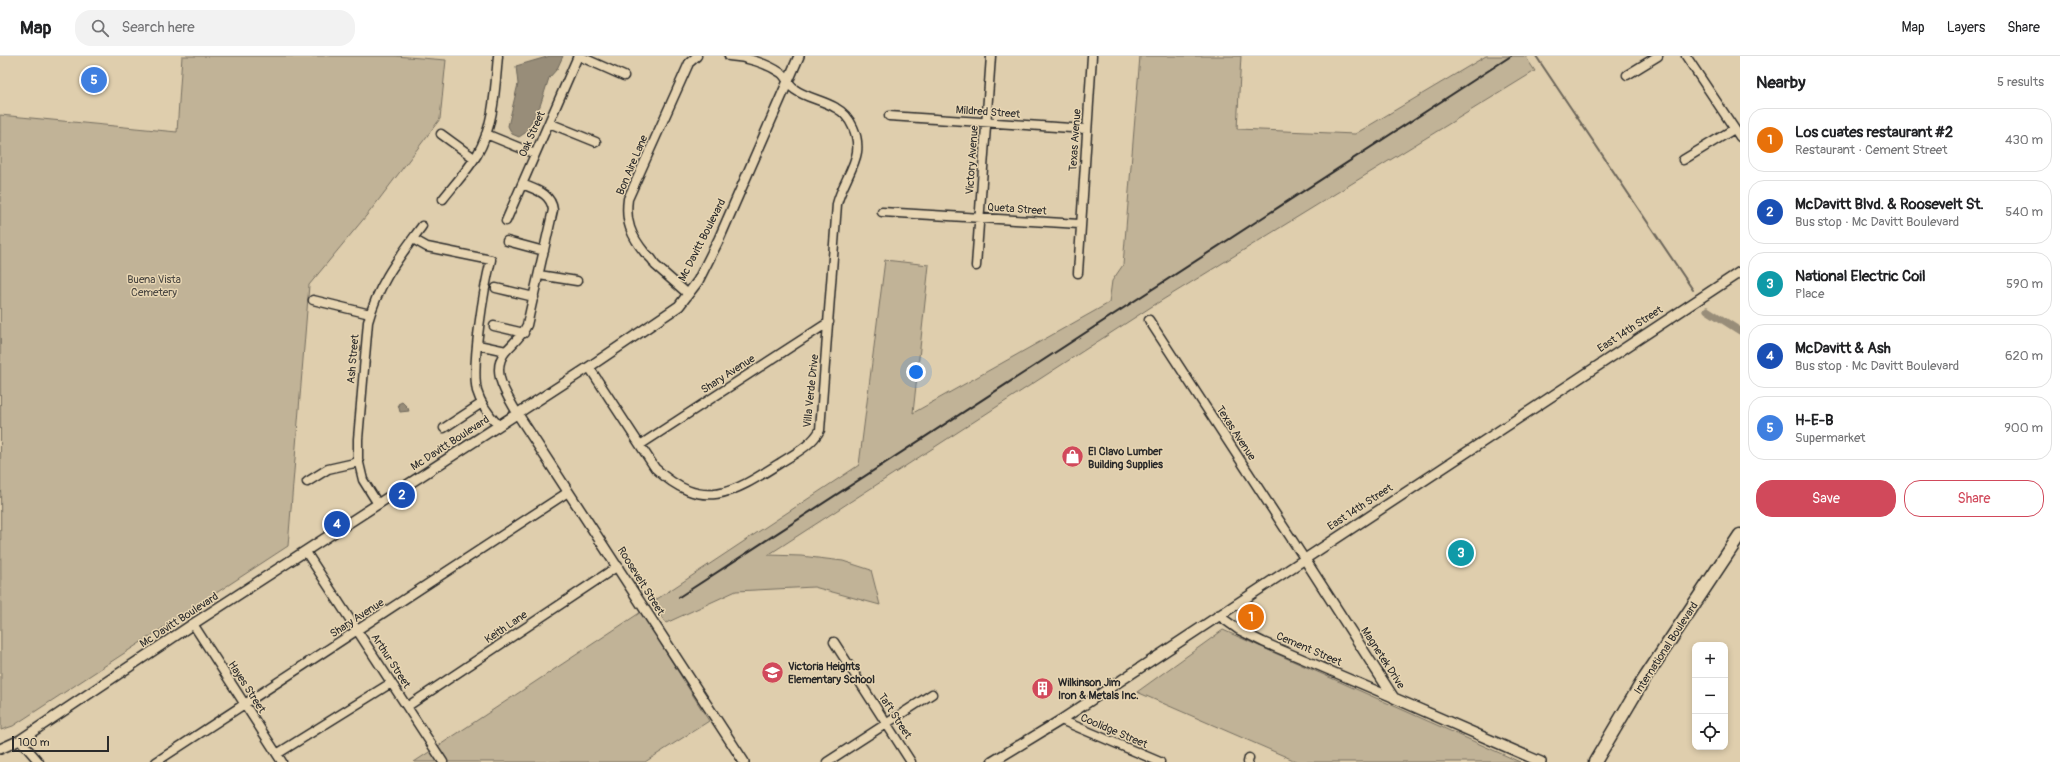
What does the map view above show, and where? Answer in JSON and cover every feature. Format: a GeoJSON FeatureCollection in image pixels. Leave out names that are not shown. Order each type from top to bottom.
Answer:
{"type":"FeatureCollection","features":[{"type":"Feature","properties":{"kind":"main road","name":"International Boulevard"},"geometry":{"type":"LineString","coordinates":[[1595,762],[1641,684],[1740,535]]}},
{"type":"Feature","properties":{"kind":"street"},"geometry":{"type":"LineString","coordinates":[[442,199],[474,158],[486,134],[492,113],[498,56]]}},
{"type":"Feature","properties":{"kind":"street"},"geometry":{"type":"LineString","coordinates":[[578,56],[624,76]]}},
{"type":"Feature","properties":{"kind":"street","name":"Oak Street"},"geometry":{"type":"LineString","coordinates":[[506,221],[578,56]]}},
{"type":"Feature","properties":{"kind":"street","name":"Bon Aire Lane"},"geometry":{"type":"LineString","coordinates":[[688,294],[655,265],[653,259],[645,252],[628,225],[626,212],[628,200],[689,62],[697,56]]}},
{"type":"Feature","properties":{"kind":"street"},"geometry":{"type":"LineString","coordinates":[[729,56],[744,57],[782,73],[787,84]]}},
{"type":"Feature","properties":{"kind":"street","name":"Mc Davitt Boulevard"},"geometry":{"type":"LineString","coordinates":[[0,750],[20,740],[193,624],[589,367],[667,315],[678,306],[698,281],[719,239],[799,56]]}},
{"type":"Feature","properties":{"kind":"street","name":"Victory Avenue"},"geometry":{"type":"LineString","coordinates":[[976,266],[991,56]]}},
{"type":"Feature","properties":{"kind":"street","name":"Texas Avenue"},"geometry":{"type":"LineString","coordinates":[[1078,273],[1079,224],[1092,56]]}},
{"type":"Feature","properties":{"kind":"street"},"geometry":{"type":"LineString","coordinates":[[1628,75],[1658,56]]}},
{"type":"Feature","properties":{"kind":"street"},"geometry":{"type":"LineString","coordinates":[[1686,56],[1740,137]]}},
{"type":"Feature","properties":{"kind":"street","name":"Villa Verde Drive"},"geometry":{"type":"LineString","coordinates":[[589,367],[655,468],[669,481],[682,488],[707,494],[721,494],[744,486],[816,438],[820,430],[837,204],[840,192],[857,154],[856,138],[852,123],[838,108],[794,90],[787,84]]}},
{"type":"Feature","properties":{"kind":"street","name":"Mildred Street"},"geometry":{"type":"LineString","coordinates":[[889,116],[986,124],[1086,129]]}},
{"type":"Feature","properties":{"kind":"street"},"geometry":{"type":"LineString","coordinates":[[549,123],[596,142]]}},
{"type":"Feature","properties":{"kind":"street"},"geometry":{"type":"LineString","coordinates":[[1683,160],[1734,128]]}},
{"type":"Feature","properties":{"kind":"street"},"geometry":{"type":"LineString","coordinates":[[441,134],[474,158]]}},
{"type":"Feature","properties":{"kind":"street"},"geometry":{"type":"LineString","coordinates":[[486,134],[535,154]]}},
{"type":"Feature","properties":{"kind":"street"},"geometry":{"type":"LineString","coordinates":[[517,413],[501,385],[499,374],[500,363],[506,351],[524,333],[539,275],[552,215],[552,202],[545,194],[522,184]]}},
{"type":"Feature","properties":{"kind":"street","name":"Queta Street"},"geometry":{"type":"LineString","coordinates":[[882,212],[1079,224]]}},
{"type":"Feature","properties":{"kind":"street","name":"Ash Street"},"geometry":{"type":"LineString","coordinates":[[378,504],[363,480],[359,462],[358,439],[368,322],[388,273],[422,226]]}},
{"type":"Feature","properties":{"kind":"street"},"geometry":{"type":"LineString","coordinates":[[413,239],[427,247],[491,260],[475,369],[478,392],[484,410],[498,425]]}},
{"type":"Feature","properties":{"kind":"street"},"geometry":{"type":"LineString","coordinates":[[507,242],[544,251]]}},
{"type":"Feature","properties":{"kind":"street","name":"East 14th Street"},"geometry":{"type":"LineString","coordinates":[[992,762],[1060,720],[1740,272]]}},
{"type":"Feature","properties":{"kind":"street"},"geometry":{"type":"LineString","coordinates":[[539,275],[577,281]]}},
{"type":"Feature","properties":{"kind":"street"},"geometry":{"type":"LineString","coordinates":[[496,288],[534,296]]}},
{"type":"Feature","properties":{"kind":"street"},"geometry":{"type":"LineString","coordinates":[[313,300],[370,314]]}},
{"type":"Feature","properties":{"kind":"street","name":"Texas Avenue"},"geometry":{"type":"LineString","coordinates":[[1149,320],[1304,558]]}},
{"type":"Feature","properties":{"kind":"street","name":"Shary Avenue"},"geometry":{"type":"LineString","coordinates":[[640,445],[829,322]]}},
{"type":"Feature","properties":{"kind":"street"},"geometry":{"type":"LineString","coordinates":[[494,326],[524,333]]}},
{"type":"Feature","properties":{"kind":"street"},"geometry":{"type":"LineString","coordinates":[[478,345],[506,351]]}},
{"type":"Feature","properties":{"kind":"street"},"geometry":{"type":"LineString","coordinates":[[444,428],[482,403]]}},
{"type":"Feature","properties":{"kind":"street","name":"Roosevelt Street"},"geometry":{"type":"LineString","coordinates":[[517,413],[618,566],[744,762]]}},
{"type":"Feature","properties":{"kind":"street"},"geometry":{"type":"LineString","coordinates":[[307,482],[328,469],[359,462]]}},
{"type":"Feature","properties":{"kind":"street","name":"Shary Avenue"},"geometry":{"type":"LineString","coordinates":[[156,762],[568,492]]}},
{"type":"Feature","properties":{"kind":"street","name":"Arthur Street"},"geometry":{"type":"LineString","coordinates":[[306,552],[408,706],[443,762]]}},
{"type":"Feature","properties":{"kind":"street","name":"Magnetek Drive"},"geometry":{"type":"LineString","coordinates":[[1304,558],[1394,698],[1541,762]]}},
{"type":"Feature","properties":{"kind":"street","name":"Keith Lane"},"geometry":{"type":"LineString","coordinates":[[408,706],[618,566]]}},
{"type":"Feature","properties":{"kind":"street","name":"Cement Street"},"geometry":{"type":"LineString","coordinates":[[1218,615],[1239,630],[1263,642],[1394,698]]}},
{"type":"Feature","properties":{"kind":"street","name":"Hayes Street"},"geometry":{"type":"LineString","coordinates":[[193,624],[282,762]]}},
{"type":"Feature","properties":{"kind":"street","name":"Taft Street"},"geometry":{"type":"LineString","coordinates":[[834,642],[912,762]]}},
{"type":"Feature","properties":{"kind":"street"},"geometry":{"type":"LineString","coordinates":[[277,754],[392,683]]}},
{"type":"Feature","properties":{"kind":"street"},"geometry":{"type":"LineString","coordinates":[[826,762],[886,722],[932,694]]}},
{"type":"Feature","properties":{"kind":"street","name":"Coolidge Street"},"geometry":{"type":"LineString","coordinates":[[1060,720],[1160,762]]}},
{"type":"Feature","properties":{"kind":"street"},"geometry":{"type":"LineString","coordinates":[[20,740],[39,762]]}},
{"type":"Feature","properties":{"kind":"green space","name":"Buena Vista Cemetery"},"geometry":{"type":"Polygon","coordinates":[[[182,56],[395,56],[446,60],[440,119],[371,210],[309,285],[288,546],[13,726],[1,730],[0,115],[177,132],[182,56]]]}},
{"type":"Feature","properties":{"kind":"green space"},"geometry":{"type":"Polygon","coordinates":[[[1140,56],[1241,56],[1237,129],[1355,134],[1486,56],[1525,56],[1535,71],[1151,307],[768,555],[801,556],[843,561],[871,570],[880,605],[814,587],[736,591],[666,623],[651,603],[859,465],[885,260],[929,265],[913,413],[1109,303],[1112,281],[1123,265],[1140,56]]]}},
{"type":"Feature","properties":{"kind":"green space"},"geometry":{"type":"Polygon","coordinates":[[[641,612],[709,721],[645,762],[414,762],[641,612]]]}},
{"type":"Feature","properties":{"kind":"green space"},"geometry":{"type":"Polygon","coordinates":[[[1223,630],[1520,762],[1298,762],[1137,692],[1223,630]]]}},
{"type":"Feature","properties":{"kind":"shaded area"},"geometry":{"type":"Polygon","coordinates":[[[550,56],[563,56],[557,69],[549,78],[540,106],[525,133],[519,137],[512,134],[508,126],[518,84],[516,66],[550,56]]]}},
{"type":"Feature","properties":{"kind":"shaded area"},"geometry":{"type":"Polygon","coordinates":[[[402,402],[409,411],[400,412],[398,404],[402,402]]]}},
{"type":"Feature","properties":{"kind":"waterway"},"geometry":{"type":"LineString","coordinates":[[1536,56],[1693,290]]}},
{"type":"Feature","properties":{"kind":"waterway"},"geometry":{"type":"LineString","coordinates":[[1707,310],[1740,331]]}},
{"type":"Feature","properties":{"kind":"railway"},"geometry":{"type":"LineString","coordinates":[[679,597],[1511,56]]}},
{"type":"Feature","properties":{"kind":"place","name":"H-E-B"},"geometry":{"type":"Point","coordinates":[94,80]}},
{"type":"Feature","properties":{"kind":"place","name":"El Clavo Lumber Building Supplies"},"geometry":{"type":"Point","coordinates":[1073,457]}},
{"type":"Feature","properties":{"kind":"place","name":"McDavitt Blvd. & Roosevelt St."},"geometry":{"type":"Point","coordinates":[402,495]}},
{"type":"Feature","properties":{"kind":"place","name":"McDavitt & Ash"},"geometry":{"type":"Point","coordinates":[337,524]}},
{"type":"Feature","properties":{"kind":"place","name":"National Electric Coil"},"geometry":{"type":"Point","coordinates":[1461,553]}},
{"type":"Feature","properties":{"kind":"place","name":"Los cuates restaurant #2"},"geometry":{"type":"Point","coordinates":[1251,617]}},
{"type":"Feature","properties":{"kind":"place","name":"Victoria Heights Elementary School"},"geometry":{"type":"Point","coordinates":[773,672]}},
{"type":"Feature","properties":{"kind":"place","name":"Wilkinson Jim Iron & Metals Inc."},"geometry":{"type":"Point","coordinates":[1043,688]}}]}
